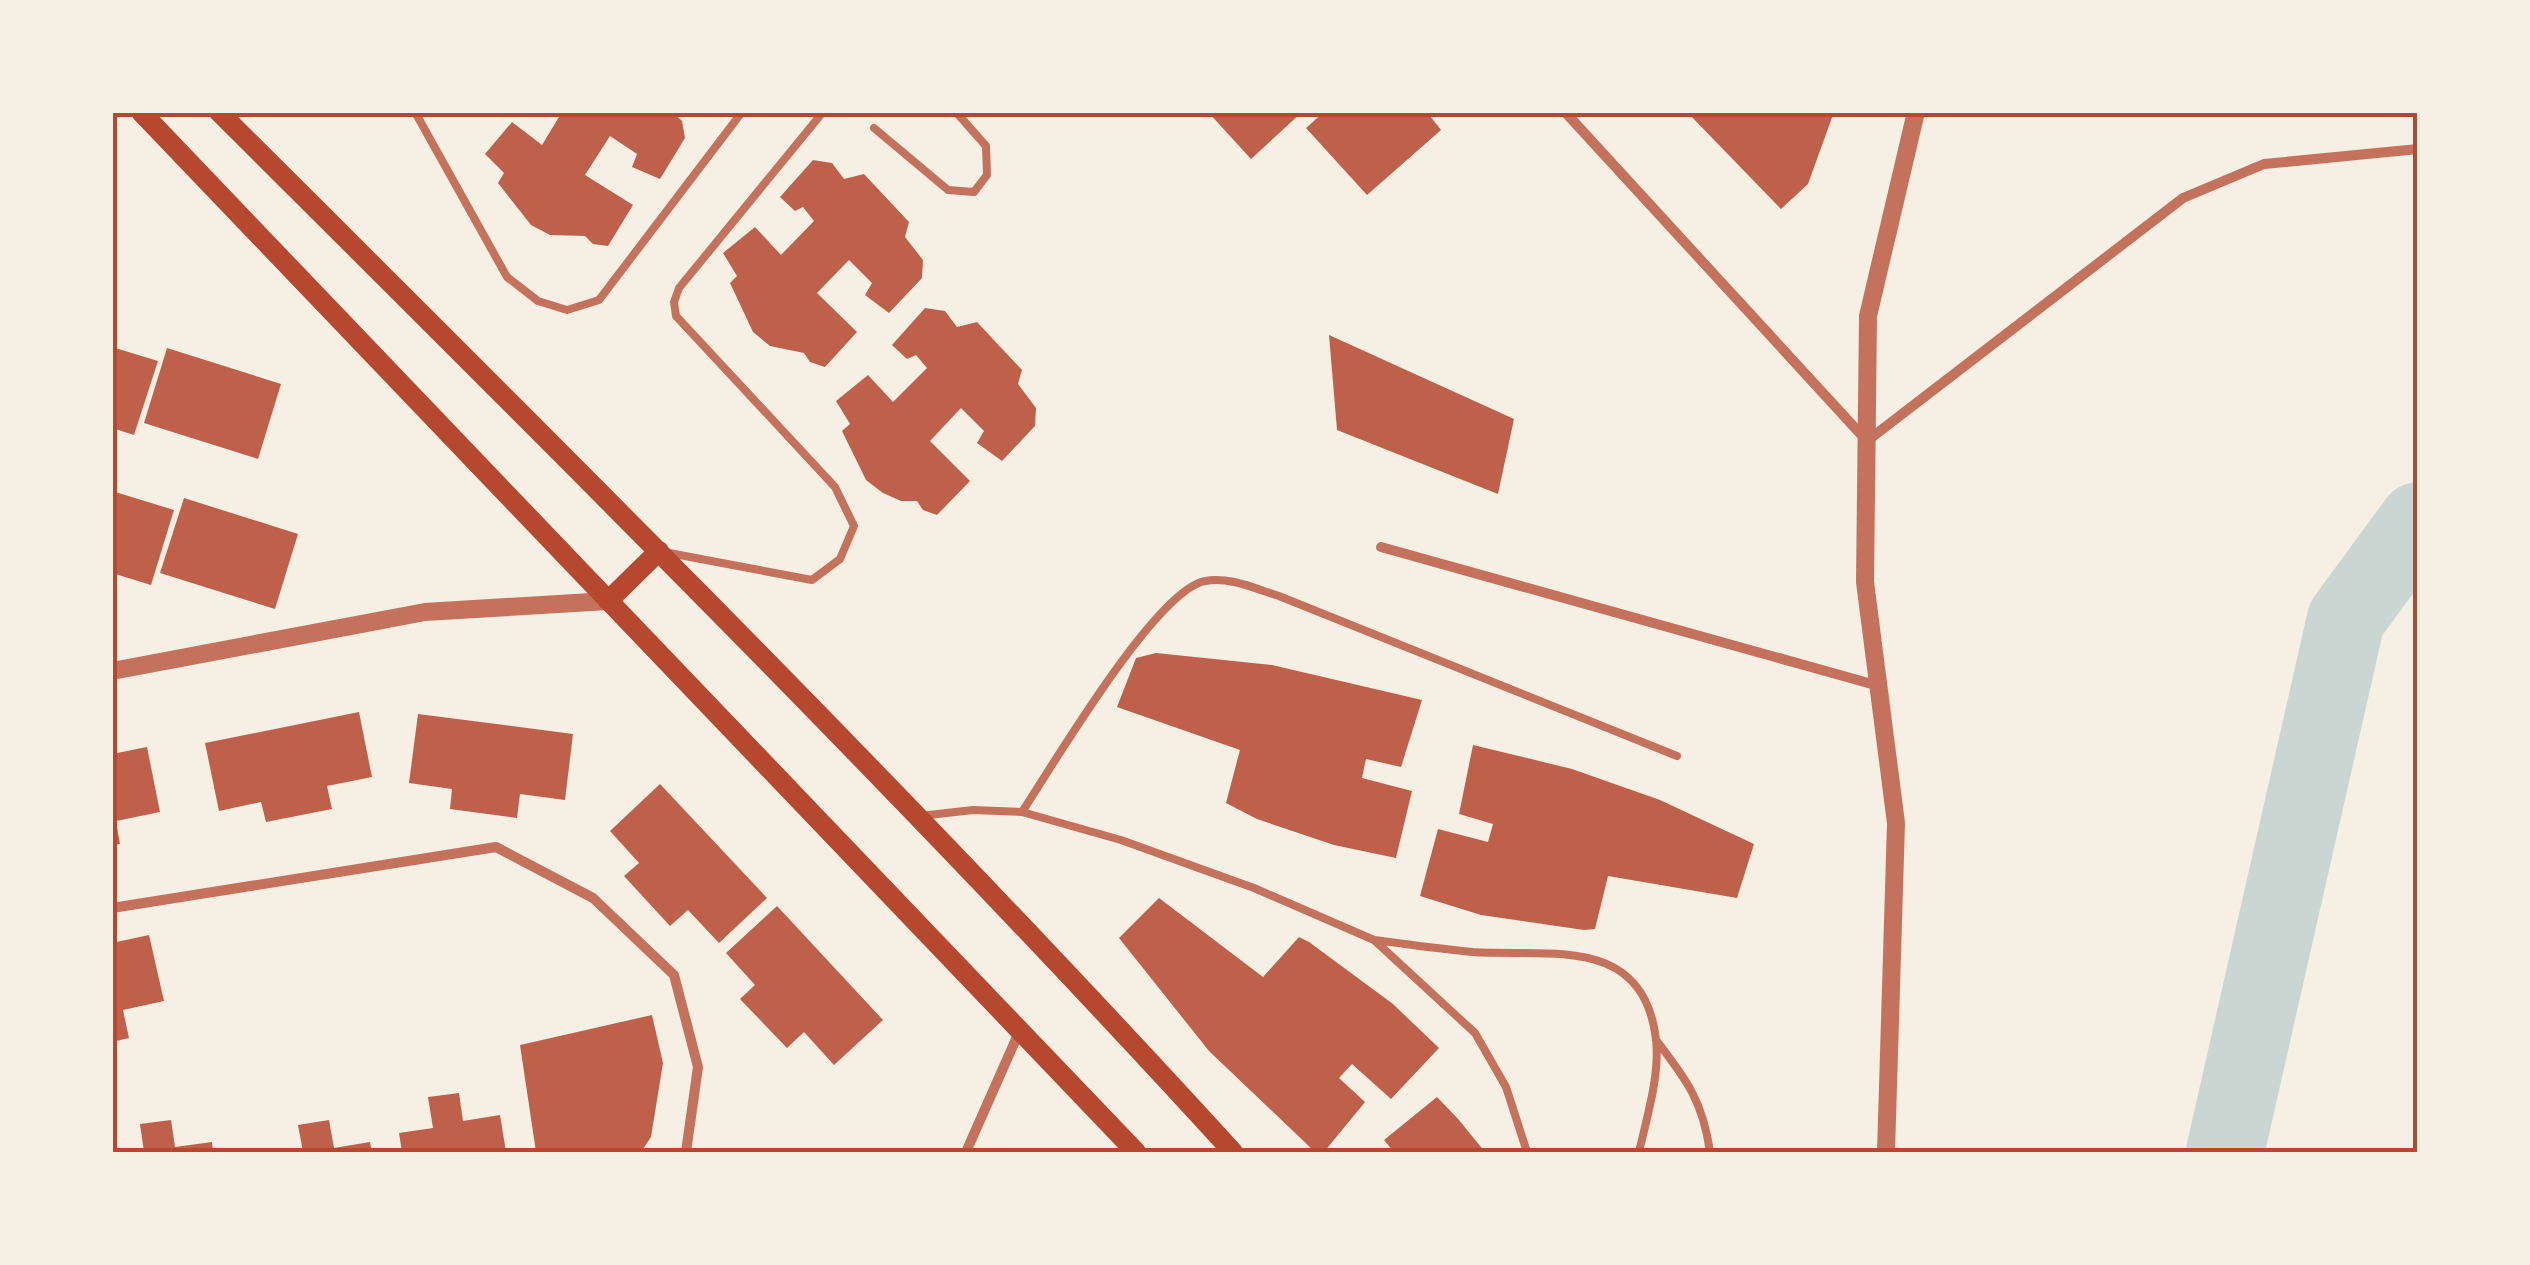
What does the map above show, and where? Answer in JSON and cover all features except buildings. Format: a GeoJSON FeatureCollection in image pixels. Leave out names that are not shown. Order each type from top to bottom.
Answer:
{"type":"FeatureCollection","features":[{"type":"Feature","properties":{"kind":"main road"},"geometry":{"type":"LineString","coordinates":[[141,112],[1136,1152]]}},
{"type":"Feature","properties":{"kind":"main road"},"geometry":{"type":"LineString","coordinates":[[219,112],[659,551],[1233,1152]]}},
{"type":"Feature","properties":{"kind":"main road"},"geometry":{"type":"LineString","coordinates":[[608,601],[659,551]]}},
{"type":"Feature","properties":{"kind":"street"},"geometry":{"type":"LineString","coordinates":[[1565,112],[1867,442]]}},
{"type":"Feature","properties":{"kind":"street"},"geometry":{"type":"LineString","coordinates":[[1886,1152],[1896,823],[1865,582],[1868,316],[1916,112]]}},
{"type":"Feature","properties":{"kind":"street"},"geometry":{"type":"LineString","coordinates":[[1867,442],[2183,198],[2264,164],[2418,149]]}},
{"type":"Feature","properties":{"kind":"street"},"geometry":{"type":"LineString","coordinates":[[1381,547],[1879,686]]}},
{"type":"Feature","properties":{"kind":"street"},"geometry":{"type":"LineString","coordinates":[[112,671],[425,612],[608,601]]}},
{"type":"Feature","properties":{"kind":"street"},"geometry":{"type":"LineString","coordinates":[[112,908],[496,846],[593,898],[674,975],[698,1067],[686,1152]]}},
{"type":"Feature","properties":{"kind":"street"},"geometry":{"type":"LineString","coordinates":[[966,1152],[1020,1028]]}},
{"type":"Feature","properties":{"kind":"lane"},"geometry":{"type":"LineString","coordinates":[[415,112],[507,277],[538,301],[567,310],[599,300],[742,112]]}},
{"type":"Feature","properties":{"kind":"lane"},"geometry":{"type":"LineString","coordinates":[[659,551],[812,580],[840,559],[854,526],[835,487],[676,316],[674,302],[679,288],[822,112]]}},
{"type":"Feature","properties":{"kind":"lane"},"geometry":{"type":"LineString","coordinates":[[874,128],[948,190],[974,192],[986,175],[986,146],[956,112]]}},
{"type":"Feature","properties":{"kind":"lane"},"geometry":{"type":"LineString","coordinates":[[1022,812],[1152,624],[1184,590],[1204,581],[1228,580],[1280,596],[1677,756]]}},
{"type":"Feature","properties":{"kind":"lane"},"geometry":{"type":"LineString","coordinates":[[916,816],[973,810],[1022,812],[1138,846],[1254,888],[1374,940],[1474,952],[1583,953],[1621,972],[1642,992],[1656,1040],[1688,1081],[1705,1114],[1710,1152]]}},
{"type":"Feature","properties":{"kind":"lane"},"geometry":{"type":"LineString","coordinates":[[1374,940],[1475,1034],[1506,1088],[1526,1152]]}},
{"type":"Feature","properties":{"kind":"lane"},"geometry":{"type":"LineString","coordinates":[[1639,1152],[1656,1040]]}},
{"type":"Feature","properties":{"kind":"waterway"},"geometry":{"type":"LineString","coordinates":[[2225,1152],[2346,619],[2418,521]]}}]}
